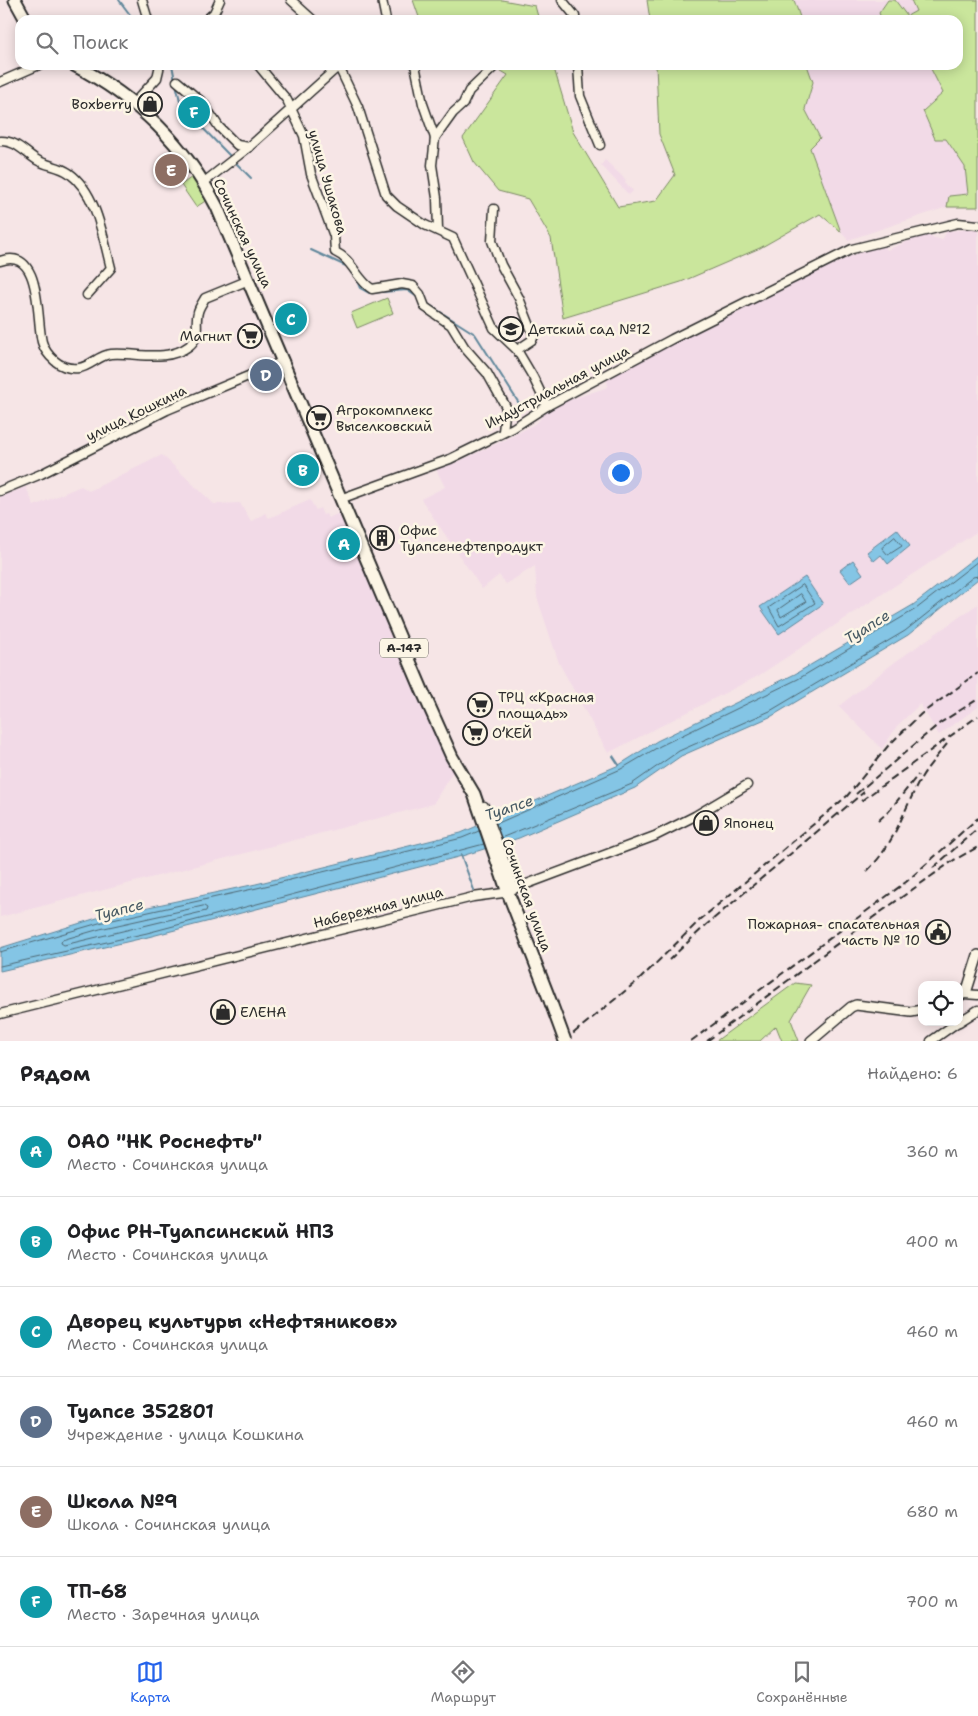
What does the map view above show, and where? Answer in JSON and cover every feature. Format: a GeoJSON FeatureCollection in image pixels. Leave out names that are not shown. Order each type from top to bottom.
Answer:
{"type":"FeatureCollection","features":[{"type":"Feature","properties":{"kind":"highway"},"geometry":{"type":"LineString","coordinates":[[15,0],[23,15]]}},
{"type":"Feature","properties":{"kind":"highway","name":"Сочинская улица"},"geometry":{"type":"LineString","coordinates":[[82,70],[133,104],[162,128],[203,183],[217,207],[433,715],[457,765],[476,793],[565,1041]]}},
{"type":"Feature","properties":{"kind":"main road"},"geometry":{"type":"LineString","coordinates":[[963,993],[978,954]]}},
{"type":"Feature","properties":{"kind":"main road"},"geometry":{"type":"LineString","coordinates":[[811,1041],[851,1007],[856,1005],[911,1012],[918,1011]]}},
{"type":"Feature","properties":{"kind":"street"},"geometry":{"type":"LineString","coordinates":[[142,0],[146,15]]}},
{"type":"Feature","properties":{"kind":"street"},"geometry":{"type":"LineString","coordinates":[[212,15],[220,0]]}},
{"type":"Feature","properties":{"kind":"street"},"geometry":{"type":"LineString","coordinates":[[291,0],[308,15]]}},
{"type":"Feature","properties":{"kind":"street"},"geometry":{"type":"LineString","coordinates":[[382,0],[385,15]]}},
{"type":"Feature","properties":{"kind":"street"},"geometry":{"type":"LineString","coordinates":[[562,0],[574,15]]}},
{"type":"Feature","properties":{"kind":"street"},"geometry":{"type":"LineString","coordinates":[[0,82],[28,70]]}},
{"type":"Feature","properties":{"kind":"street"},"geometry":{"type":"LineString","coordinates":[[133,104],[157,78],[159,70]]}},
{"type":"Feature","properties":{"kind":"street","name":"улица Ушакова"},"geometry":{"type":"LineString","coordinates":[[262,70],[291,109],[304,136],[311,174],[334,236],[335,252],[354,269],[365,285],[372,289],[402,284],[413,286],[420,294],[425,306],[451,325],[465,348],[487,373],[506,407],[503,431]]}},
{"type":"Feature","properties":{"kind":"street"},"geometry":{"type":"LineString","coordinates":[[203,183],[249,147],[334,70]]}},
{"type":"Feature","properties":{"kind":"street"},"geometry":{"type":"LineString","coordinates":[[341,70],[358,107],[386,195],[397,206],[425,225],[453,238],[494,328],[516,350],[534,377],[547,406]]}},
{"type":"Feature","properties":{"kind":"street"},"geometry":{"type":"LineString","coordinates":[[416,70],[423,104],[435,138],[432,165],[437,198],[438,230]]}},
{"type":"Feature","properties":{"kind":"street"},"geometry":{"type":"LineString","coordinates":[[435,138],[453,113],[463,104],[469,91],[491,70]]}},
{"type":"Feature","properties":{"kind":"street"},"geometry":{"type":"LineString","coordinates":[[578,70],[580,96],[600,145]]}},
{"type":"Feature","properties":{"kind":"street"},"geometry":{"type":"LineString","coordinates":[[177,81],[203,103],[219,127],[237,145],[249,147]]}},
{"type":"Feature","properties":{"kind":"street"},"geometry":{"type":"LineString","coordinates":[[0,141],[9,141],[47,166],[69,173],[90,201],[99,220],[111,268],[87,295]]}},
{"type":"Feature","properties":{"kind":"street"},"geometry":{"type":"LineString","coordinates":[[494,209],[492,241],[501,265],[520,298],[534,336],[532,340],[516,350]]}},
{"type":"Feature","properties":{"kind":"street","name":"Индустриальная улица"},"geometry":{"type":"LineString","coordinates":[[340,499],[450,459],[503,431],[513,428],[547,406],[672,339],[852,249],[958,223],[978,224]]}},
{"type":"Feature","properties":{"kind":"street"},"geometry":{"type":"LineString","coordinates":[[0,262],[19,262],[30,270],[45,349],[55,362],[68,368],[81,368],[110,354],[160,356],[188,347],[198,332],[198,312],[205,298],[249,280]]}},
{"type":"Feature","properties":{"kind":"street","name":"улица Кошкина"},"geometry":{"type":"LineString","coordinates":[[0,491],[41,474],[167,410],[284,362]]}},
{"type":"Feature","properties":{"kind":"street","name":"Набережная улица"},"geometry":{"type":"LineString","coordinates":[[0,1014],[509,888],[655,836],[695,816],[747,785]]}},
{"type":"Feature","properties":{"kind":"street"},"geometry":{"type":"LineString","coordinates":[[963,996],[978,995]]}},
{"type":"Feature","properties":{"kind":"street"},"geometry":{"type":"LineString","coordinates":[[963,1019],[978,1010]]}},
{"type":"Feature","properties":{"kind":"street"},"geometry":{"type":"LineString","coordinates":[[931,1041],[953,1026]]}},
{"type":"Feature","properties":{"kind":"shaded area"},"geometry":{"type":"Polygon","coordinates":[[[794,0],[888,0],[879,12],[880,15],[799,15],[794,0]]]}},
{"type":"Feature","properties":{"kind":"shaded area"},"geometry":{"type":"Polygon","coordinates":[[[895,0],[911,0],[916,11],[906,15],[895,0]]]}},
{"type":"Feature","properties":{"kind":"shaded area"},"geometry":{"type":"Polygon","coordinates":[[[809,70],[932,70],[943,93],[946,139],[965,167],[968,194],[950,196],[947,207],[848,240],[841,232],[810,148],[820,138],[805,109],[813,82],[809,70]]]}},
{"type":"Feature","properties":{"kind":"shaded area"},"geometry":{"type":"Polygon","coordinates":[[[605,160],[626,180],[625,182],[633,191],[629,195],[601,165],[605,160]]]}},
{"type":"Feature","properties":{"kind":"shaded area"},"geometry":{"type":"Polygon","coordinates":[[[978,230],[978,531],[758,676],[608,753],[559,663],[537,597],[535,566],[506,584],[499,575],[482,589],[421,499],[445,487],[436,469],[453,464],[509,438],[538,422],[544,413],[566,401],[608,387],[607,378],[689,334],[882,242],[887,250],[925,235],[942,240],[947,231],[978,230]]]}},
{"type":"Feature","properties":{"kind":"shaded area"},"geometry":{"type":"Polygon","coordinates":[[[162,455],[214,504],[240,503],[251,522],[265,513],[269,518],[310,500],[316,510],[320,508],[323,515],[326,514],[328,518],[344,511],[453,771],[433,804],[0,917],[0,497],[26,487],[34,506],[81,486],[89,491],[162,455]]]}},
{"type":"Feature","properties":{"kind":"shaded area"},"geometry":{"type":"Polygon","coordinates":[[[978,604],[978,707],[939,735],[920,704],[897,726],[882,749],[839,706],[895,662],[978,604]]]}},
{"type":"Feature","properties":{"kind":"green space"},"geometry":{"type":"Polygon","coordinates":[[[413,0],[502,0],[535,6],[538,15],[418,15],[413,0]]]}},
{"type":"Feature","properties":{"kind":"green space"},"geometry":{"type":"Polygon","coordinates":[[[647,0],[794,0],[799,15],[649,15],[647,0]]]}},
{"type":"Feature","properties":{"kind":"green space"},"geometry":{"type":"Polygon","coordinates":[[[888,0],[895,0],[906,15],[880,15],[879,13],[888,0]]]}},
{"type":"Feature","properties":{"kind":"green space"},"geometry":{"type":"Polygon","coordinates":[[[911,0],[978,0],[978,207],[947,207],[949,196],[968,194],[965,167],[946,139],[935,139],[923,111],[943,93],[932,70],[963,70],[963,15],[909,15],[916,11],[911,0]]]}},
{"type":"Feature","properties":{"kind":"green space"},"geometry":{"type":"Polygon","coordinates":[[[500,70],[554,70],[573,132],[618,207],[656,201],[675,175],[659,134],[656,70],[809,70],[813,82],[805,109],[820,138],[810,148],[841,232],[820,214],[760,248],[681,282],[563,318],[551,238],[528,199],[498,191],[474,162],[463,138],[508,75],[500,70]]]}},
{"type":"Feature","properties":{"kind":"green space"},"geometry":{"type":"Polygon","coordinates":[[[192,177],[207,200],[196,207],[181,185],[192,177]]]}},
{"type":"Feature","properties":{"kind":"green space"},"geometry":{"type":"Polygon","coordinates":[[[387,298],[393,313],[357,328],[351,313],[387,298]]]}},
{"type":"Feature","properties":{"kind":"green space"},"geometry":{"type":"Polygon","coordinates":[[[795,983],[811,985],[791,1020],[799,1041],[782,1041],[776,1026],[760,1041],[716,1041],[795,983]]]}},
{"type":"Feature","properties":{"kind":"water"},"geometry":{"type":"Polygon","coordinates":[[[897,529],[910,546],[888,564],[881,555],[874,561],[867,552],[897,529]]]}},
{"type":"Feature","properties":{"kind":"water"},"geometry":{"type":"Polygon","coordinates":[[[978,555],[978,579],[908,635],[772,716],[681,756],[635,788],[519,838],[462,856],[148,937],[0,971],[0,948],[97,918],[256,884],[461,833],[619,765],[657,741],[795,674],[913,605],[978,555]]]}},
{"type":"Feature","properties":{"kind":"water"},"geometry":{"type":"Polygon","coordinates":[[[853,560],[863,574],[850,583],[840,570],[853,560]]]}},
{"type":"Feature","properties":{"kind":"water"},"geometry":{"type":"Polygon","coordinates":[[[805,577],[823,604],[779,634],[760,607],[805,577]]]}},
{"type":"Feature","properties":{"kind":"waterway"},"geometry":{"type":"LineString","coordinates":[[119,0],[130,15]]}},
{"type":"Feature","properties":{"kind":"waterway"},"geometry":{"type":"LineString","coordinates":[[173,70],[175,80]]}},
{"type":"Feature","properties":{"kind":"waterway"},"geometry":{"type":"LineString","coordinates":[[176,84],[181,105],[185,109]]}},
{"type":"Feature","properties":{"kind":"waterway"},"geometry":{"type":"LineString","coordinates":[[191,116],[231,157]]}},
{"type":"Feature","properties":{"kind":"waterway"},"geometry":{"type":"LineString","coordinates":[[234,161],[251,178]]}},
{"type":"Feature","properties":{"kind":"waterway"},"geometry":{"type":"LineString","coordinates":[[311,250],[348,267]]}},
{"type":"Feature","properties":{"kind":"waterway"},"geometry":{"type":"LineString","coordinates":[[355,276],[360,288],[369,293],[407,290],[417,297]]}},
{"type":"Feature","properties":{"kind":"waterway"},"geometry":{"type":"LineString","coordinates":[[428,304],[475,334],[522,408]]}},
{"type":"Feature","properties":{"kind":"waterway"},"geometry":{"type":"LineString","coordinates":[[613,756],[619,765]]}},
{"type":"Feature","properties":{"kind":"waterway"},"geometry":{"type":"LineString","coordinates":[[461,855],[474,890]]}},
{"type":"Feature","properties":{"kind":"railway"},"geometry":{"type":"LineString","coordinates":[[564,1041],[641,978],[701,919],[847,796],[888,746],[921,714],[978,673]]}},
{"type":"Feature","properties":{"kind":"railway"},"geometry":{"type":"LineString","coordinates":[[856,794],[940,723],[978,699]]}},
{"type":"Feature","properties":{"kind":"railway"},"geometry":{"type":"LineString","coordinates":[[861,801],[978,716]]}},
{"type":"Feature","properties":{"kind":"railway"},"geometry":{"type":"LineString","coordinates":[[867,871],[885,850],[924,774],[947,744]]}},
{"type":"Feature","properties":{"kind":"railway"},"geometry":{"type":"LineString","coordinates":[[878,821],[889,811],[918,775]]}},
{"type":"Feature","properties":{"kind":"railway"},"geometry":{"type":"LineString","coordinates":[[669,960],[706,925],[864,792]]}},
{"type":"Feature","properties":{"kind":"railway"},"geometry":{"type":"LineString","coordinates":[[691,1041],[906,882],[978,818]]}},
{"type":"Feature","properties":{"kind":"railway"},"geometry":{"type":"LineString","coordinates":[[933,868],[978,828]]}},
{"type":"Feature","properties":{"kind":"railway"},"geometry":{"type":"LineString","coordinates":[[707,1041],[861,926],[954,860],[978,847]]}},
{"type":"Feature","properties":{"kind":"place","name":"Boxberry"},"geometry":{"type":"Point","coordinates":[150,104]}},
{"type":"Feature","properties":{"kind":"place","name":"ТП-68"},"geometry":{"type":"Point","coordinates":[194,112]}},
{"type":"Feature","properties":{"kind":"place","name":"Школа №9"},"geometry":{"type":"Point","coordinates":[171,170]}},
{"type":"Feature","properties":{"kind":"place","name":"Дворец культуры «Нефтяников»"},"geometry":{"type":"Point","coordinates":[291,319]}},
{"type":"Feature","properties":{"kind":"place","name":"Детский сад №12"},"geometry":{"type":"Point","coordinates":[511,329]}},
{"type":"Feature","properties":{"kind":"place","name":"Магнит"},"geometry":{"type":"Point","coordinates":[250,336]}},
{"type":"Feature","properties":{"kind":"place","name":"Туапсе 352801"},"geometry":{"type":"Point","coordinates":[266,375]}},
{"type":"Feature","properties":{"kind":"place","name":"Агрокомплекс Выселковский"},"geometry":{"type":"Point","coordinates":[319,418]}},
{"type":"Feature","properties":{"kind":"place","name":"Офис РН-Туапсинский НПЗ"},"geometry":{"type":"Point","coordinates":[303,470]}},
{"type":"Feature","properties":{"kind":"place","name":"Офис Туапсенефтепродукт"},"geometry":{"type":"Point","coordinates":[382,538]}},
{"type":"Feature","properties":{"kind":"place","name":"ОАО \"НК Роснефть\""},"geometry":{"type":"Point","coordinates":[344,544]}},
{"type":"Feature","properties":{"kind":"place","name":"ТРЦ «Красная площадь»"},"geometry":{"type":"Point","coordinates":[480,705]}},
{"type":"Feature","properties":{"kind":"place","name":"О’КЕЙ"},"geometry":{"type":"Point","coordinates":[475,733]}},
{"type":"Feature","properties":{"kind":"place","name":"Японец"},"geometry":{"type":"Point","coordinates":[706,823]}},
{"type":"Feature","properties":{"kind":"place","name":"Пожарная- спасательная часть № 10"},"geometry":{"type":"Point","coordinates":[938,932]}},
{"type":"Feature","properties":{"kind":"place","name":"ЕЛЕНА"},"geometry":{"type":"Point","coordinates":[223,1012]}},
{"type":"Feature","properties":{"kind":"water label","name":"Туапсе"},"geometry":{"type":"Point","coordinates":[867,627]}},
{"type":"Feature","properties":{"kind":"water label","name":"Туапсе"},"geometry":{"type":"Point","coordinates":[509,808]}},
{"type":"Feature","properties":{"kind":"water label","name":"Туапсе"},"geometry":{"type":"Point","coordinates":[119,910]}}]}
